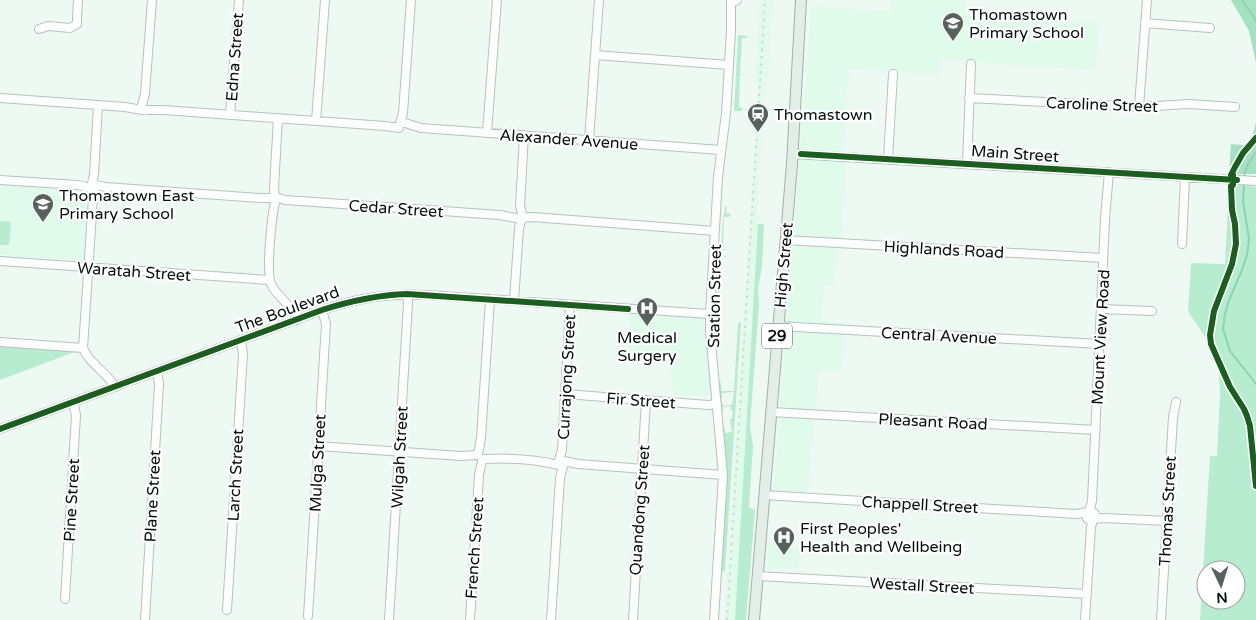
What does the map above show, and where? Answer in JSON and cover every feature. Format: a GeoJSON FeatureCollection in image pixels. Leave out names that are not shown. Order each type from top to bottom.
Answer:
{"type":"FeatureCollection","features":[{"type":"Feature","properties":{"kind":"main road","name":"High Street"},"geometry":{"type":"LineString","coordinates":[[754,620],[792,154],[801,0]]}},
{"type":"Feature","properties":{"kind":"street"},"geometry":{"type":"LineString","coordinates":[[39,29],[48,26],[70,28],[78,24],[78,0]]}},
{"type":"Feature","properties":{"kind":"street"},"geometry":{"type":"LineString","coordinates":[[144,107],[152,0]]}},
{"type":"Feature","properties":{"kind":"street","name":"Edna Street"},"geometry":{"type":"LineString","coordinates":[[230,115],[239,0]]}},
{"type":"Feature","properties":{"kind":"street"},"geometry":{"type":"LineString","coordinates":[[316,120],[325,0]]}},
{"type":"Feature","properties":{"kind":"street"},"geometry":{"type":"LineString","coordinates":[[402,125],[411,0]]}},
{"type":"Feature","properties":{"kind":"street"},"geometry":{"type":"LineString","coordinates":[[488,133],[497,0]]}},
{"type":"Feature","properties":{"kind":"street"},"geometry":{"type":"LineString","coordinates":[[589,140],[599,0]]}},
{"type":"Feature","properties":{"kind":"street","name":"Station Street"},"geometry":{"type":"LineString","coordinates":[[714,620],[723,475],[710,314],[721,150],[726,113],[735,0]]}},
{"type":"Feature","properties":{"kind":"street"},"geometry":{"type":"LineString","coordinates":[[1139,107],[1147,0]]}},
{"type":"Feature","properties":{"kind":"street"},"geometry":{"type":"LineString","coordinates":[[1145,23],[1210,28]]}},
{"type":"Feature","properties":{"kind":"street"},"geometry":{"type":"LineString","coordinates":[[595,55],[729,65]]}},
{"type":"Feature","properties":{"kind":"street"},"geometry":{"type":"LineString","coordinates":[[967,163],[971,64]]}},
{"type":"Feature","properties":{"kind":"street"},"geometry":{"type":"LineString","coordinates":[[888,159],[893,74]]}},
{"type":"Feature","properties":{"kind":"street","name":"Alexander Avenue"},"geometry":{"type":"LineString","coordinates":[[0,98],[385,126],[402,125],[721,150]]}},
{"type":"Feature","properties":{"kind":"street","name":"Caroline Street"},"geometry":{"type":"LineString","coordinates":[[970,98],[1139,107],[1189,104],[1235,107]]}},
{"type":"Feature","properties":{"kind":"street"},"geometry":{"type":"LineString","coordinates":[[98,105],[83,348],[115,387]]}},
{"type":"Feature","properties":{"kind":"street"},"geometry":{"type":"LineString","coordinates":[[278,118],[268,269],[269,280],[274,290],[293,310],[297,320]]}},
{"type":"Feature","properties":{"kind":"street"},"geometry":{"type":"LineString","coordinates":[[514,301],[524,135]]}},
{"type":"Feature","properties":{"kind":"street","name":"Main Street"},"geometry":{"type":"LineString","coordinates":[[792,154],[1253,181]]}},
{"type":"Feature","properties":{"kind":"street","name":"Mount View Road"},"geometry":{"type":"LineString","coordinates":[[1085,620],[1109,172]]}},
{"type":"Feature","properties":{"kind":"street"},"geometry":{"type":"LineString","coordinates":[[1182,244],[1185,177]]}},
{"type":"Feature","properties":{"kind":"street","name":"Cedar Street"},"geometry":{"type":"LineString","coordinates":[[0,180],[715,230]]}},
{"type":"Feature","properties":{"kind":"street","name":"Highlands Road"},"geometry":{"type":"LineString","coordinates":[[785,240],[1103,258]]}},
{"type":"Feature","properties":{"kind":"street","name":"Waratah Street"},"geometry":{"type":"LineString","coordinates":[[0,261],[269,280]]}},
{"type":"Feature","properties":{"kind":"street","name":"The Boulevard"},"geometry":{"type":"LineString","coordinates":[[0,429],[322,310],[364,298],[408,294],[710,314]]}},
{"type":"Feature","properties":{"kind":"street","name":"Wilgah Street"},"geometry":{"type":"LineString","coordinates":[[389,620],[408,294]]}},
{"type":"Feature","properties":{"kind":"street","name":"French Street"},"geometry":{"type":"LineString","coordinates":[[470,620],[490,299]]}},
{"type":"Feature","properties":{"kind":"street","name":"Currajong Street"},"geometry":{"type":"LineString","coordinates":[[551,620],[570,305]]}},
{"type":"Feature","properties":{"kind":"street"},"geometry":{"type":"LineString","coordinates":[[1101,308],[1152,311]]}},
{"type":"Feature","properties":{"kind":"street","name":"Mulga Street"},"geometry":{"type":"LineString","coordinates":[[308,616],[326,324],[322,310]]}},
{"type":"Feature","properties":{"kind":"street","name":"Central Avenue"},"geometry":{"type":"LineString","coordinates":[[778,326],[1100,344]]}},
{"type":"Feature","properties":{"kind":"street","name":"Larch Street"},"geometry":{"type":"LineString","coordinates":[[227,610],[242,354],[241,340]]}},
{"type":"Feature","properties":{"kind":"street"},"geometry":{"type":"LineString","coordinates":[[0,342],[83,348]]}},
{"type":"Feature","properties":{"kind":"street","name":"Plane Street"},"geometry":{"type":"LineString","coordinates":[[145,620],[160,384],[157,372]]}},
{"type":"Feature","properties":{"kind":"street","name":"Fir Street"},"geometry":{"type":"LineString","coordinates":[[565,394],[708,405],[717,404]]}},
{"type":"Feature","properties":{"kind":"street","name":"Quandong Street"},"geometry":{"type":"LineString","coordinates":[[632,620],[646,400]]}},
{"type":"Feature","properties":{"kind":"street","name":"Pine Street"},"geometry":{"type":"LineString","coordinates":[[65,599],[76,415],[74,402]]}},
{"type":"Feature","properties":{"kind":"street","name":"Thomas Street"},"geometry":{"type":"LineString","coordinates":[[1161,620],[1173,418],[1176,402]]}},
{"type":"Feature","properties":{"kind":"street","name":"Pleasant Road"},"geometry":{"type":"LineString","coordinates":[[771,412],[1096,430]]}},
{"type":"Feature","properties":{"kind":"street"},"geometry":{"type":"LineString","coordinates":[[318,446],[723,475]]}},
{"type":"Feature","properties":{"kind":"street","name":"Chappell Street"},"geometry":{"type":"LineString","coordinates":[[764,495],[1076,514],[1091,517]]}},
{"type":"Feature","properties":{"kind":"street"},"geometry":{"type":"LineString","coordinates":[[1091,517],[1167,521]]}},
{"type":"Feature","properties":{"kind":"street","name":"Westall Street"},"geometry":{"type":"LineString","coordinates":[[758,576],[1087,594]]}},
{"type":"Feature","properties":{"kind":"shaded area"},"geometry":{"type":"Polygon","coordinates":[[[760,0],[773,0],[767,86],[765,86],[762,120],[757,213],[759,216],[735,620],[724,620],[759,86],[755,85],[760,0]]]}},
{"type":"Feature","properties":{"kind":"shaded area"},"geometry":{"type":"Polygon","coordinates":[[[891,0],[965,0],[964,15],[1100,23],[1095,70],[941,60],[940,74],[849,69],[843,152],[847,153],[841,249],[837,249],[834,285],[825,285],[821,321],[845,323],[843,371],[819,370],[807,499],[773,498],[811,7],[890,11],[891,0]]]}},
{"type":"Feature","properties":{"kind":"shaded area","name":"Thomastown East Primary School"},"geometry":{"type":"Polygon","coordinates":[[[0,185],[87,191],[84,259],[82,261],[0,255],[0,185]]]}},
{"type":"Feature","properties":{"kind":"shaded area"},"geometry":{"type":"Polygon","coordinates":[[[630,313],[703,317],[713,396],[674,395],[670,357],[627,352],[630,313]]]}},
{"type":"Feature","properties":{"kind":"shaded area","name":"First Peoples' Health and Wellbeing"},"geometry":{"type":"Polygon","coordinates":[[[768,544],[801,547],[799,569],[769,568],[767,566],[768,544]]]}},
{"type":"Feature","properties":{"kind":"green space"},"geometry":{"type":"Polygon","coordinates":[[[1231,0],[1256,0],[1256,63],[1249,31],[1231,0]]]}},
{"type":"Feature","properties":{"kind":"green space"},"geometry":{"type":"Polygon","coordinates":[[[738,35],[747,36],[747,38],[742,38],[740,74],[745,74],[740,75],[739,107],[743,108],[741,111],[734,111],[738,35]]]}},
{"type":"Feature","properties":{"kind":"green space"},"geometry":{"type":"Polygon","coordinates":[[[1256,122],[1256,174],[1229,174],[1231,144],[1244,145],[1252,138],[1256,122]]]}},
{"type":"Feature","properties":{"kind":"green space"},"geometry":{"type":"Polygon","coordinates":[[[1244,185],[1256,187],[1256,620],[1200,620],[1201,610],[1246,610],[1246,560],[1204,560],[1210,456],[1217,456],[1220,394],[1219,369],[1209,351],[1205,337],[1188,311],[1191,263],[1225,264],[1229,186],[1244,185]]]}},
{"type":"Feature","properties":{"kind":"green space"},"geometry":{"type":"Polygon","coordinates":[[[725,207],[727,207],[726,213],[731,214],[729,217],[724,217],[723,249],[727,250],[721,250],[723,220],[725,207]]]}},
{"type":"Feature","properties":{"kind":"green space"},"geometry":{"type":"Polygon","coordinates":[[[0,221],[11,222],[9,245],[0,245],[0,221]]]}},
{"type":"Feature","properties":{"kind":"green space"},"geometry":{"type":"Polygon","coordinates":[[[758,224],[764,224],[750,425],[753,446],[749,508],[755,509],[746,620],[735,620],[758,224]]]}},
{"type":"Feature","properties":{"kind":"green space"},"geometry":{"type":"Polygon","coordinates":[[[720,255],[726,257],[722,257],[718,319],[716,319],[720,255]]]}},
{"type":"Feature","properties":{"kind":"green space"},"geometry":{"type":"Polygon","coordinates":[[[739,322],[741,323],[725,572],[721,570],[722,429],[725,428],[725,433],[732,432],[730,419],[732,419],[733,410],[731,410],[730,406],[723,407],[723,412],[721,411],[720,402],[722,401],[723,406],[732,405],[734,392],[722,393],[722,398],[719,397],[718,380],[720,380],[722,391],[734,391],[739,322]]]}},
{"type":"Feature","properties":{"kind":"green space"},"geometry":{"type":"Polygon","coordinates":[[[0,345],[77,351],[0,380],[0,345]]]}},
{"type":"Feature","properties":{"kind":"waterway"},"geometry":{"type":"LineString","coordinates":[[1242,0],[1256,21]]}},
{"type":"Feature","properties":{"kind":"waterway"},"geometry":{"type":"LineString","coordinates":[[1244,179],[1246,168],[1256,152]]}},
{"type":"Feature","properties":{"kind":"waterway"},"geometry":{"type":"LineString","coordinates":[[1244,184],[1243,201],[1249,239],[1247,255],[1229,300],[1223,329],[1230,351],[1256,384]]}},
{"type":"Feature","properties":{"kind":"railway"},"geometry":{"type":"LineString","coordinates":[[727,620],[765,0]]}},
{"type":"Feature","properties":{"kind":"cycle path"},"geometry":{"type":"LineString","coordinates":[[1256,138],[1243,153],[1231,175],[1233,175],[1233,185],[1231,186],[1232,210],[1236,244],[1232,264],[1214,311],[1210,335],[1211,344],[1230,387],[1247,416],[1250,426],[1256,486]]}},
{"type":"Feature","properties":{"kind":"cycle path"},"geometry":{"type":"LineString","coordinates":[[801,154],[1237,180]]}},
{"type":"Feature","properties":{"kind":"cycle path"},"geometry":{"type":"LineString","coordinates":[[0,429],[322,310],[364,299],[407,294],[628,309]]}},
{"type":"Feature","properties":{"kind":"place","name":"Thomastown Primary School"},"geometry":{"type":"Point","coordinates":[953,42]}},
{"type":"Feature","properties":{"kind":"place","name":"Thomastown"},"geometry":{"type":"Point","coordinates":[758,133]}},
{"type":"Feature","properties":{"kind":"place","name":"Thomastown East Primary School"},"geometry":{"type":"Point","coordinates":[43,223]}},
{"type":"Feature","properties":{"kind":"place","name":"Medical Surgery"},"geometry":{"type":"Point","coordinates":[647,327]}},
{"type":"Feature","properties":{"kind":"place","name":"First Peoples' Health and Wellbeing"},"geometry":{"type":"Point","coordinates":[784,556]}}]}
